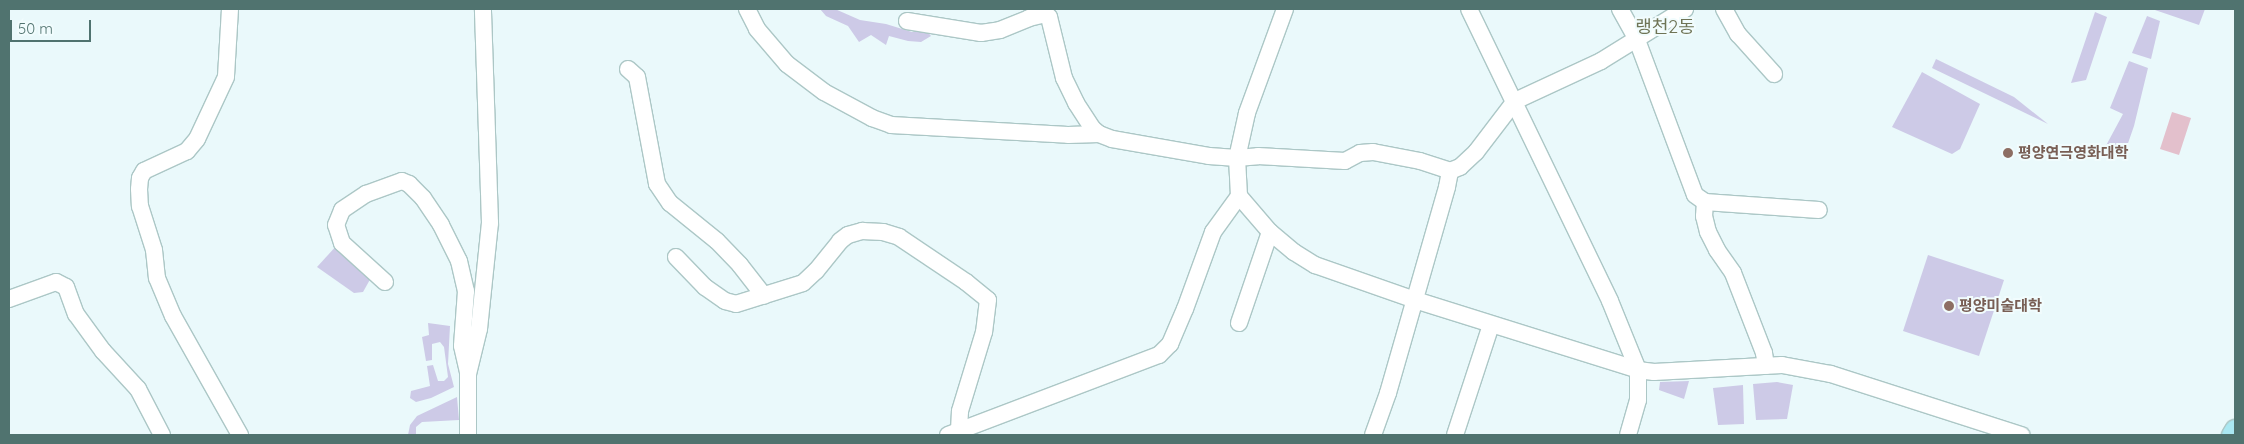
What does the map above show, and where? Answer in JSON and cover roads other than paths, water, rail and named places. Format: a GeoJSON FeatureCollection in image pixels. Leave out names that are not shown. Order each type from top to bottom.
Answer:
{"type":"FeatureCollection","features":[{"type":"Feature","properties":{"kind":"main road"},"geometry":{"type":"LineString","coordinates":[[2232,435],[2235,430]]}},
{"type":"Feature","properties":{"kind":"street"},"geometry":{"type":"LineString","coordinates":[[230,9],[226,77],[197,139],[186,151],[144,171],[140,178],[139,189],[140,206],[154,250],[157,278],[173,316],[240,435]]}},
{"type":"Feature","properties":{"kind":"street"},"geometry":{"type":"LineString","coordinates":[[468,374],[479,328],[490,223],[483,9]]}},
{"type":"Feature","properties":{"kind":"street"},"geometry":{"type":"LineString","coordinates":[[747,9],[757,29],[786,64],[824,92],[872,118],[891,125],[1068,135],[1099,134]]}},
{"type":"Feature","properties":{"kind":"street"},"geometry":{"type":"LineString","coordinates":[[1469,9],[1610,301],[1638,370],[1638,400],[1628,435]]}},
{"type":"Feature","properties":{"kind":"street"},"geometry":{"type":"LineString","coordinates":[[1620,9],[1637,40],[1695,195],[1705,202],[1819,210]]}},
{"type":"Feature","properties":{"kind":"street"},"geometry":{"type":"LineString","coordinates":[[907,21],[981,33],[1000,30],[1029,18],[1045,14],[1049,17],[1064,78],[1092,128],[1099,134],[1112,139],[1200,155],[1238,158],[1258,156],[1345,161],[1360,153],[1374,152],[1420,161],[1450,171],[1460,167],[1476,152],[1515,102],[1602,61],[1685,9]]}},
{"type":"Feature","properties":{"kind":"street"},"geometry":{"type":"LineString","coordinates":[[1724,9],[1738,34],[1774,74]]}},
{"type":"Feature","properties":{"kind":"street"},"geometry":{"type":"LineString","coordinates":[[953,433],[1159,355],[1170,344],[1213,232],[1239,196],[1238,158],[1247,113],[1280,12]]}},
{"type":"Feature","properties":{"kind":"street"},"geometry":{"type":"LineString","coordinates":[[628,69],[637,77],[657,184],[670,203],[740,265],[764,296]]}},
{"type":"Feature","properties":{"kind":"street"},"geometry":{"type":"LineString","coordinates":[[1373,435],[1388,393],[1450,171]]}},
{"type":"Feature","properties":{"kind":"street"},"geometry":{"type":"LineString","coordinates":[[385,282],[342,243],[336,225],[342,210],[366,194],[402,181],[410,184],[423,198],[441,225],[459,261],[466,291],[462,346],[468,374],[468,435]]}},
{"type":"Feature","properties":{"kind":"street"},"geometry":{"type":"LineString","coordinates":[[1239,196],[1270,232],[1294,252],[1315,265],[1491,325],[1638,370],[1654,372],[1782,365],[1831,374],[2021,435]]}},
{"type":"Feature","properties":{"kind":"street"},"geometry":{"type":"LineString","coordinates":[[1705,202],[1704,216],[1708,232],[1717,250],[1734,273],[1764,353],[1766,366]]}},
{"type":"Feature","properties":{"kind":"street"},"geometry":{"type":"LineString","coordinates":[[676,257],[705,287],[725,301],[736,304],[802,283],[816,271],[840,241],[862,231],[882,232],[899,237],[966,282],[988,300],[984,332],[953,433]]}},
{"type":"Feature","properties":{"kind":"street"},"geometry":{"type":"LineString","coordinates":[[1239,323],[1270,232]]}},
{"type":"Feature","properties":{"kind":"street"},"geometry":{"type":"LineString","coordinates":[[9,299],[56,282],[66,287],[76,314],[103,351],[138,389],[162,435]]}},
{"type":"Feature","properties":{"kind":"street"},"geometry":{"type":"LineString","coordinates":[[1454,435],[1491,325]]}},
{"type":"Feature","properties":{"kind":"place","name":"평양연극영화대학"},"geometry":{"type":"Point","coordinates":[2008,153]}},
{"type":"Feature","properties":{"kind":"place","name":"평양미술대학"},"geometry":{"type":"Point","coordinates":[1949,306]}},
{"type":"Feature","properties":{"kind":"district","name":"랭천2동"},"geometry":{"type":"Point","coordinates":[1665,27]}}]}
